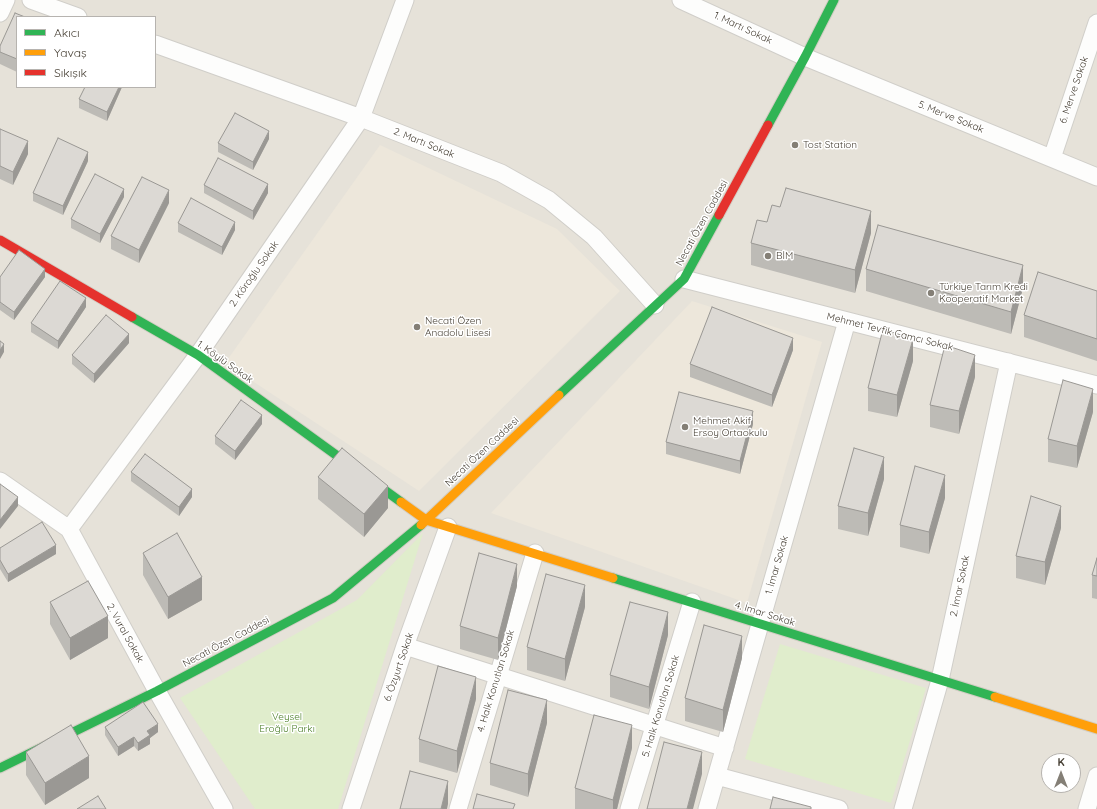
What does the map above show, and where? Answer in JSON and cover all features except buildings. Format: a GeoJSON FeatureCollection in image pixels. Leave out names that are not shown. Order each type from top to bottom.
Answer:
{"type":"FeatureCollection","features":[{"type":"Feature","properties":{"kind":"street"},"geometry":{"type":"LineString","coordinates":[[0,13],[6,0]]}},
{"type":"Feature","properties":{"kind":"street"},"geometry":{"type":"LineString","coordinates":[[31,0],[75,16]]}},
{"type":"Feature","properties":{"kind":"street","name":"2. Köroğlu Sokak"},"geometry":{"type":"LineString","coordinates":[[69,529],[198,355],[362,118],[405,0]]}},
{"type":"Feature","properties":{"kind":"street","name":"1. Martı Sokak"},"geometry":{"type":"LineString","coordinates":[[681,0],[805,57]]}},
{"type":"Feature","properties":{"kind":"street","name":"Necati Özen Caddesi"},"geometry":{"type":"LineString","coordinates":[[0,768],[157,691],[333,598],[426,520],[684,279],[805,57],[834,0]]}},
{"type":"Feature","properties":{"kind":"street","name":"6. Merve Sokak"},"geometry":{"type":"LineString","coordinates":[[1052,158],[1097,23]]}},
{"type":"Feature","properties":{"kind":"street","name":"2. Martı Sokak"},"geometry":{"type":"LineString","coordinates":[[156,44],[362,118],[501,173],[549,200],[594,237],[655,305]]}},
{"type":"Feature","properties":{"kind":"street","name":"5. Merve Sokak"},"geometry":{"type":"LineString","coordinates":[[805,57],[1097,176]]}},
{"type":"Feature","properties":{"kind":"street","name":"1. Köylü Sokak"},"geometry":{"type":"LineString","coordinates":[[0,240],[198,355],[426,520]]}},
{"type":"Feature","properties":{"kind":"street","name":"Mehmet Tevfik Çamcı Sokak"},"geometry":{"type":"LineString","coordinates":[[684,279],[1097,384]]}},
{"type":"Feature","properties":{"kind":"street","name":"1. İmar Sokak"},"geometry":{"type":"LineString","coordinates":[[707,809],[847,321]]}},
{"type":"Feature","properties":{"kind":"street","name":"2. İmar Sokak"},"geometry":{"type":"LineString","coordinates":[[903,809],[940,680],[1009,362]]}},
{"type":"Feature","properties":{"kind":"street","name":"2. Vural Sokak"},"geometry":{"type":"LineString","coordinates":[[0,481],[69,529],[157,691],[224,809]]}},
{"type":"Feature","properties":{"kind":"street","name":"4. İmar Sokak"},"geometry":{"type":"LineString","coordinates":[[426,520],[1097,729]]}},
{"type":"Feature","properties":{"kind":"street","name":"6. Özyurt Sokak"},"geometry":{"type":"LineString","coordinates":[[352,809],[405,646],[448,526]]}},
{"type":"Feature","properties":{"kind":"street","name":"4. Halk Konutları Sokak"},"geometry":{"type":"LineString","coordinates":[[458,809],[535,553]]}},
{"type":"Feature","properties":{"kind":"street","name":"5. Halk Konutları Sokak"},"geometry":{"type":"LineString","coordinates":[[629,809],[692,602]]}},
{"type":"Feature","properties":{"kind":"street"},"geometry":{"type":"LineString","coordinates":[[405,646],[725,748]]}},
{"type":"Feature","properties":{"kind":"street"},"geometry":{"type":"LineString","coordinates":[[717,776],[829,808]]}},
{"type":"Feature","properties":{"kind":"street"},"geometry":{"type":"LineString","coordinates":[[1087,809],[1097,776]]}},
{"type":"Feature","properties":{"kind":"shaded area"},"geometry":{"type":"Polygon","coordinates":[[[0,0],[1097,0],[1097,809],[0,809],[0,0]]]}},
{"type":"Feature","properties":{"kind":"shaded area","name":"Necati Özen Anadolu Lisesi"},"geometry":{"type":"Polygon","coordinates":[[[380,145],[557,229],[620,291],[419,491],[225,363],[380,145]]]}},
{"type":"Feature","properties":{"kind":"shaded area","name":"Mehmet Akif Ersoy Ortaokulu"},"geometry":{"type":"Polygon","coordinates":[[[692,301],[822,342],[747,603],[491,513],[692,301]]]}},
{"type":"Feature","properties":{"kind":"green space","name":"Veysel Eroğlu Parkı"},"geometry":{"type":"Polygon","coordinates":[[[423,533],[338,809],[255,809],[180,698],[357,600],[423,533]]]}},
{"type":"Feature","properties":{"kind":"green space"},"geometry":{"type":"Polygon","coordinates":[[[780,644],[926,688],[891,803],[745,759],[780,644]]]}},
{"type":"Feature","properties":{"kind":"traffic: fast"},"geometry":{"type":"LineString","coordinates":[[768,125],[834,0]]}},
{"type":"Feature","properties":{"kind":"traffic: fast"},"geometry":{"type":"LineString","coordinates":[[559,395],[684,279],[719,215]]}},
{"type":"Feature","properties":{"kind":"traffic: fast"},"geometry":{"type":"LineString","coordinates":[[132,317],[198,355],[401,502]]}},
{"type":"Feature","properties":{"kind":"traffic: fast"},"geometry":{"type":"LineString","coordinates":[[0,768],[157,691],[333,598],[421,525]]}},
{"type":"Feature","properties":{"kind":"traffic: fast"},"geometry":{"type":"LineString","coordinates":[[613,578],[995,697]]}},
{"type":"Feature","properties":{"kind":"traffic: slow"},"geometry":{"type":"LineString","coordinates":[[421,525],[559,395]]}},
{"type":"Feature","properties":{"kind":"traffic: slow"},"geometry":{"type":"LineString","coordinates":[[401,502],[426,520],[613,578]]}},
{"type":"Feature","properties":{"kind":"traffic: slow"},"geometry":{"type":"LineString","coordinates":[[995,697],[1097,729]]}},
{"type":"Feature","properties":{"kind":"traffic: jam"},"geometry":{"type":"LineString","coordinates":[[719,215],[768,125]]}},
{"type":"Feature","properties":{"kind":"traffic: jam"},"geometry":{"type":"LineString","coordinates":[[0,240],[132,317]]}},
{"type":"Feature","properties":{"kind":"place","name":"Tost Station"},"geometry":{"type":"Point","coordinates":[795,145]}},
{"type":"Feature","properties":{"kind":"place","name":"BİM"},"geometry":{"type":"Point","coordinates":[768,256]}},
{"type":"Feature","properties":{"kind":"place","name":"Türkiye Tarım Kredi Kooperatif Market"},"geometry":{"type":"Point","coordinates":[931,293]}},
{"type":"Feature","properties":{"kind":"place","name":"Necati Özen Anadolu Lisesi"},"geometry":{"type":"Point","coordinates":[417,327]}},
{"type":"Feature","properties":{"kind":"place","name":"Mehmet Akif Ersoy Ortaokulu"},"geometry":{"type":"Point","coordinates":[685,427]}}]}
